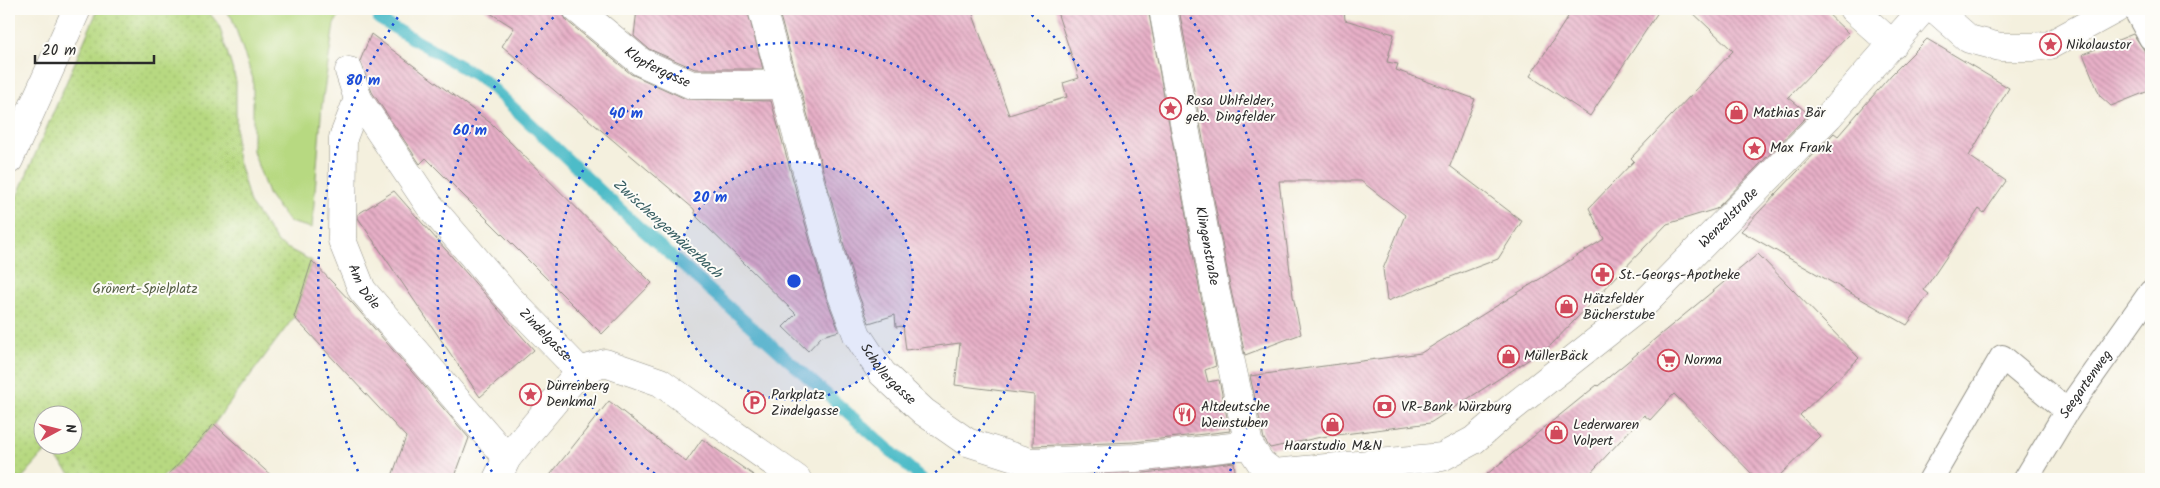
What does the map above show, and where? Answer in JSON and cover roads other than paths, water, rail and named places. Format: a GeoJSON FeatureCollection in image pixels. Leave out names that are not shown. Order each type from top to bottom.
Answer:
{"type":"FeatureCollection","features":[{"type":"Feature","properties":{"kind":"street"},"geometry":{"type":"LineString","coordinates":[[9,160],[77,9]]}},
{"type":"Feature","properties":{"kind":"street","name":"Klopfergasse"},"geometry":{"type":"LineString","coordinates":[[577,9],[641,62],[692,85],[783,85]]}},
{"type":"Feature","properties":{"kind":"street","name":"Schollergasse"},"geometry":{"type":"LineString","coordinates":[[762,9],[840,290],[857,334],[882,372],[924,412],[967,442],[1030,462],[1135,458],[1249,445]]}},
{"type":"Feature","properties":{"kind":"street","name":"Klingenstraße"},"geometry":{"type":"LineString","coordinates":[[1163,9],[1215,289],[1249,445],[1261,463],[1274,473],[1442,456]]}},
{"type":"Feature","properties":{"kind":"street"},"geometry":{"type":"LineString","coordinates":[[1853,9],[1893,46]]}},
{"type":"Feature","properties":{"kind":"street","name":"Wenzelstraße"},"geometry":{"type":"LineString","coordinates":[[1442,456],[1474,440],[1504,414],[1646,302],[1829,116],[1893,46],[1923,9]]}},
{"type":"Feature","properties":{"kind":"street"},"geometry":{"type":"LineString","coordinates":[[1935,9],[1969,39],[2000,46],[2035,47],[2050,45],[2116,9]]}},
{"type":"Feature","properties":{"kind":"street"},"geometry":{"type":"LineString","coordinates":[[350,71],[358,99]]}},
{"type":"Feature","properties":{"kind":"street","name":"Zindelgasse"},"geometry":{"type":"LineString","coordinates":[[358,99],[429,205],[509,298],[580,371],[605,363],[660,382],[797,479]]}},
{"type":"Feature","properties":{"kind":"street","name":"Am Döle"},"geometry":{"type":"LineString","coordinates":[[358,99],[343,138],[342,240],[362,290],[502,469]]}},
{"type":"Feature","properties":{"kind":"street"},"geometry":{"type":"LineString","coordinates":[[502,469],[580,371]]}},
{"type":"Feature","properties":{"kind":"street"},"geometry":{"type":"LineString","coordinates":[[1426,479],[1442,456]]}},
{"type":"Feature","properties":{"kind":"lane"},"geometry":{"type":"LineString","coordinates":[[2135,9],[2151,38]]}},
{"type":"Feature","properties":{"kind":"lane","name":"Seegartenweg"},"geometry":{"type":"LineString","coordinates":[[2026,479],[2067,411],[2151,292]]}},
{"type":"Feature","properties":{"kind":"lane"},"geometry":{"type":"LineString","coordinates":[[1931,479],[2002,357],[2067,411]]}},
{"type":"Feature","properties":{"kind":"waterway","name":"Zwischengemäuerbach"},"geometry":{"type":"LineString","coordinates":[[379,19],[484,80],[639,227],[922,479]]}},
{"type":"Feature","properties":{"kind":"place","name":"Nikolaustor"},"geometry":{"type":"Point","coordinates":[2050,45]}},
{"type":"Feature","properties":{"kind":"place","name":"Rosa Uhlfelder, geb. Dingfelder"},"geometry":{"type":"Point","coordinates":[1170,109]}},
{"type":"Feature","properties":{"kind":"place","name":"Mathias Bär"},"geometry":{"type":"Point","coordinates":[1737,113]}},
{"type":"Feature","properties":{"kind":"place","name":"Max Frank"},"geometry":{"type":"Point","coordinates":[1754,148]}},
{"type":"Feature","properties":{"kind":"place","name":"St.-Georgs-Apotheke"},"geometry":{"type":"Point","coordinates":[1603,275]}},
{"type":"Feature","properties":{"kind":"place","name":"Hätzfelder Bücherstube"},"geometry":{"type":"Point","coordinates":[1567,307]}},
{"type":"Feature","properties":{"kind":"place","name":"MüllerBäck"},"geometry":{"type":"Point","coordinates":[1508,356]}},
{"type":"Feature","properties":{"kind":"place","name":"Norma"},"geometry":{"type":"Point","coordinates":[1668,360]}},
{"type":"Feature","properties":{"kind":"place","name":"Dürrenberg Denkmal"},"geometry":{"type":"Point","coordinates":[530,394]}},
{"type":"Feature","properties":{"kind":"place","name":"Parkplatz Zindelgasse"},"geometry":{"type":"Point","coordinates":[755,403]}},
{"type":"Feature","properties":{"kind":"place","name":"VR-Bank Würzburg"},"geometry":{"type":"Point","coordinates":[1385,407]}},
{"type":"Feature","properties":{"kind":"place","name":"Altdeutsche Weinstuben"},"geometry":{"type":"Point","coordinates":[1185,415]}},
{"type":"Feature","properties":{"kind":"place","name":"Haarstudio M&N"},"geometry":{"type":"Point","coordinates":[1333,424]}},
{"type":"Feature","properties":{"kind":"place","name":"Lederwaren Volpert"},"geometry":{"type":"Point","coordinates":[1557,433]}},
{"type":"Feature","properties":{"kind":"park label","name":"Grönert-Spielplatz"},"geometry":{"type":"Point","coordinates":[145,289]}}]}
